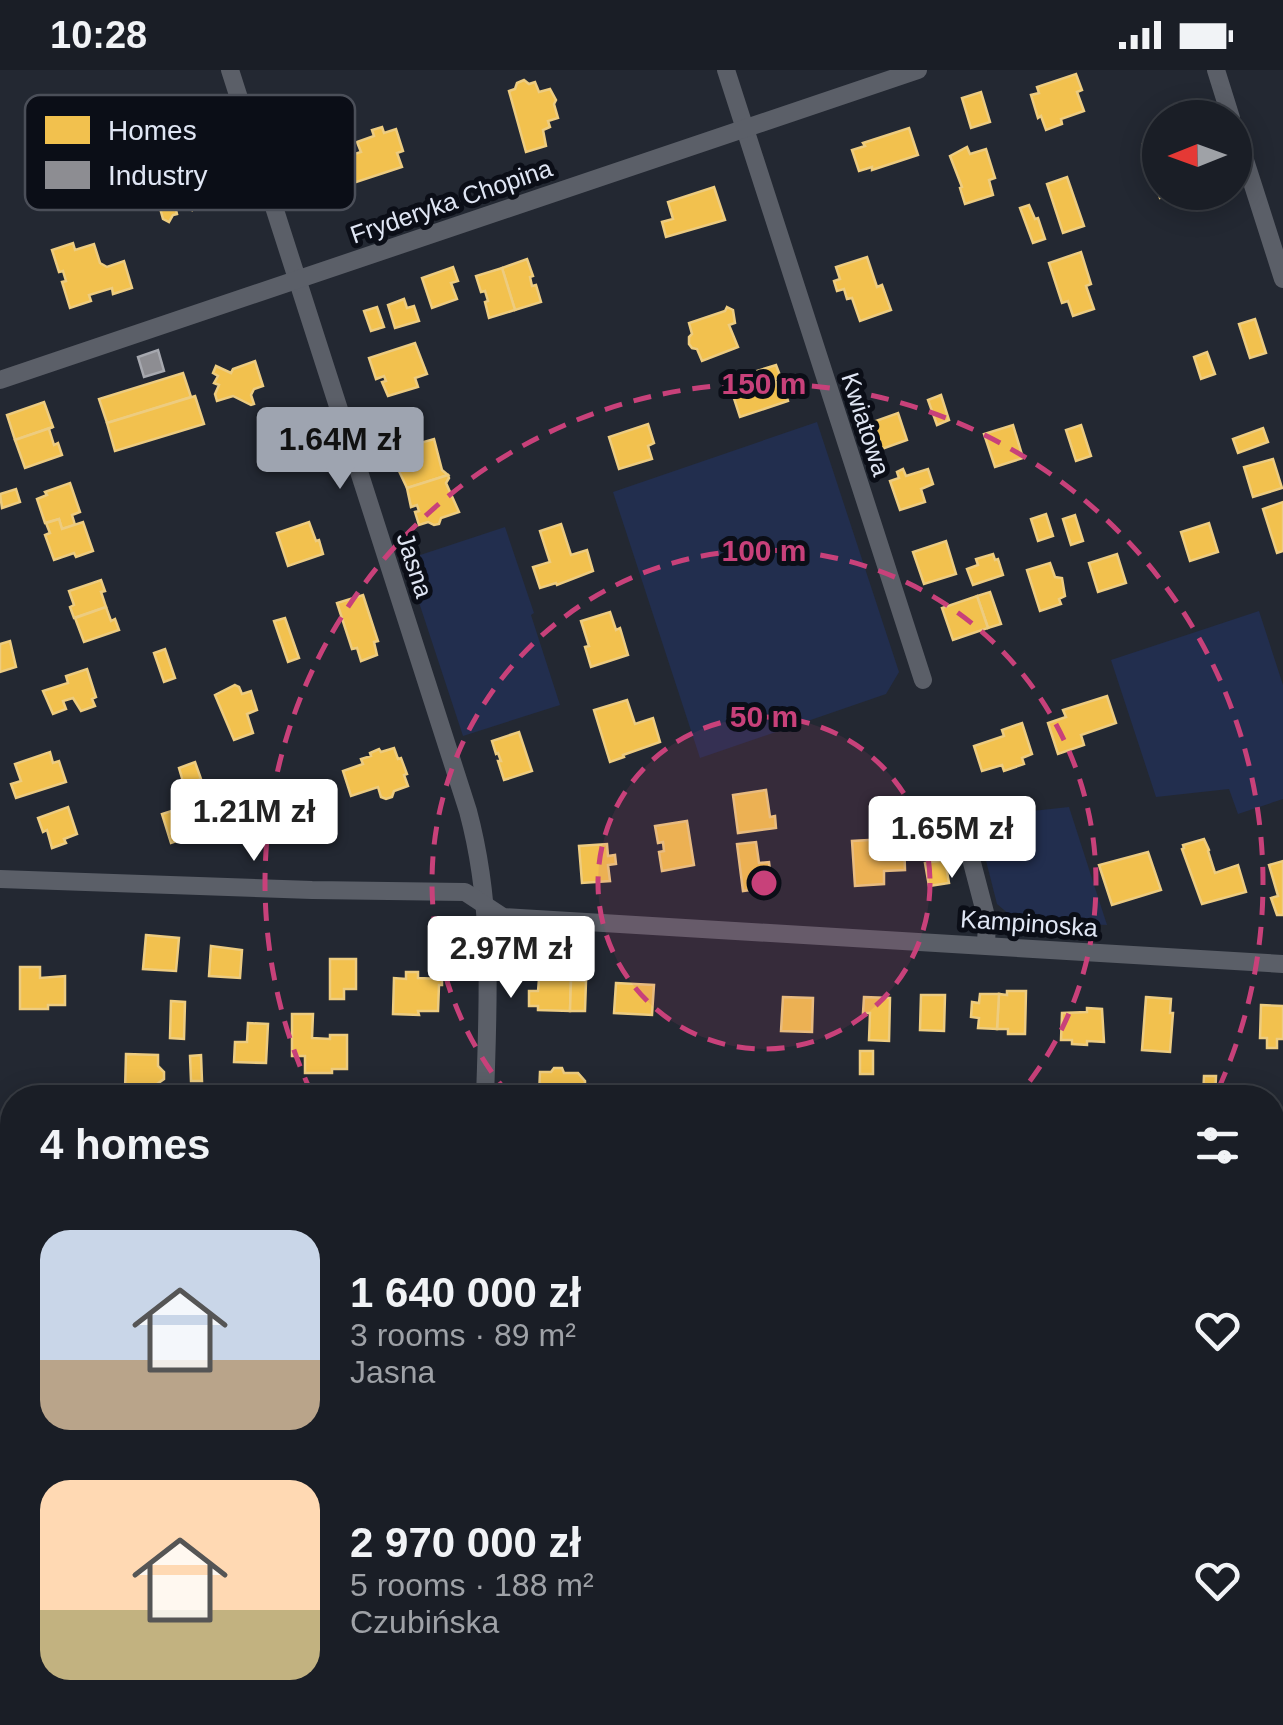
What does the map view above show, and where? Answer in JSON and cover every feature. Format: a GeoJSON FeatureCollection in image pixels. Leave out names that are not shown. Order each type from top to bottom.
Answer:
{"type":"FeatureCollection","features":[{"type":"Feature","properties":{"kind":"street","name":"Jasna"},"geometry":{"type":"LineString","coordinates":[[230,70],[238,95]]}},
{"type":"Feature","properties":{"kind":"street","name":"Kwiatowa"},"geometry":{"type":"LineString","coordinates":[[726,70],[923,680]]}},
{"type":"Feature","properties":{"kind":"street","name":"Fryderyka Chopina"},"geometry":{"type":"LineString","coordinates":[[0,380],[918,70]]}},
{"type":"Feature","properties":{"kind":"street"},"geometry":{"type":"LineString","coordinates":[[1216,70],[1225,100]]}},
{"type":"Feature","properties":{"kind":"street"},"geometry":{"type":"LineString","coordinates":[[1252,183],[1283,280]]}},
{"type":"Feature","properties":{"kind":"street","name":"Jasna"},"geometry":{"type":"LineString","coordinates":[[274,210],[478,847],[489,956],[485,1085]]}},
{"type":"Feature","properties":{"kind":"street"},"geometry":{"type":"LineString","coordinates":[[959,812],[986,920],[986,945]]}},
{"type":"Feature","properties":{"kind":"street","name":"Kampinoska"},"geometry":{"type":"LineString","coordinates":[[1,876],[312,890],[465,892],[503,917],[1283,964]]}},
{"type":"Feature","properties":{"kind":"shaded area"},"geometry":{"type":"Polygon","coordinates":[[[817,422],[899,672],[886,694],[700,758],[613,492],[817,422]]]}},
{"type":"Feature","properties":{"kind":"shaded area"},"geometry":{"type":"Polygon","coordinates":[[[505,527],[560,705],[463,736],[405,560],[505,527]]]}},
{"type":"Feature","properties":{"kind":"shaded area"},"geometry":{"type":"Polygon","coordinates":[[[1259,611],[1283,685],[1283,799],[1238,814],[1229,789],[1156,797],[1111,660],[1259,611]]]}},
{"type":"Feature","properties":{"kind":"shaded area"},"geometry":{"type":"Polygon","coordinates":[[[1069,807],[1107,925],[1017,921],[997,904],[975,817],[1069,807]]]}},
{"type":"Feature","properties":{"kind":"building: Homes"},"geometry":{"type":"Polygon","coordinates":[[[1076,74],[1084,111],[1061,119],[1062,124],[1046,130],[1031,95],[1039,93],[1037,87],[1076,74]]]}},
{"type":"Feature","properties":{"kind":"building: Homes"},"geometry":{"type":"Polygon","coordinates":[[[524,80],[529,84],[535,82],[539,92],[550,89],[558,118],[548,121],[550,127],[543,130],[546,146],[526,152],[509,91],[524,80]]]}},
{"type":"Feature","properties":{"kind":"building: Homes"},"geometry":{"type":"Polygon","coordinates":[[[981,92],[990,122],[971,128],[962,98],[981,92]]]}},
{"type":"Feature","properties":{"kind":"building: Homes"},"geometry":{"type":"Polygon","coordinates":[[[382,127],[384,133],[396,129],[403,151],[397,153],[402,167],[355,182],[355,154],[361,152],[357,142],[374,136],[372,130],[382,127]]]}},
{"type":"Feature","properties":{"kind":"building: Homes"},"geometry":{"type":"Polygon","coordinates":[[[909,128],[918,155],[859,171],[852,150],[909,128]]]}},
{"type":"Feature","properties":{"kind":"building: Homes"},"geometry":{"type":"Polygon","coordinates":[[[967,147],[970,154],[986,149],[995,178],[989,180],[993,195],[965,204],[950,156],[967,147]]]}},
{"type":"Feature","properties":{"kind":"building: Homes"},"geometry":{"type":"Polygon","coordinates":[[[1067,177],[1084,226],[1063,233],[1047,184],[1067,177]]]}},
{"type":"Feature","properties":{"kind":"building: Homes"},"geometry":{"type":"Polygon","coordinates":[[[714,187],[725,220],[666,237],[662,222],[673,219],[668,202],[714,187]]]}},
{"type":"Feature","properties":{"kind":"building: Homes"},"geometry":{"type":"Polygon","coordinates":[[[1029,205],[1045,239],[1033,243],[1020,208],[1029,205]]]}},
{"type":"Feature","properties":{"kind":"building: Homes"},"geometry":{"type":"Polygon","coordinates":[[[160,210],[176,210],[169,222],[163,219],[160,210]]]}},
{"type":"Feature","properties":{"kind":"building: Homes"},"geometry":{"type":"Polygon","coordinates":[[[73,243],[75,250],[94,244],[100,263],[107,267],[124,261],[132,288],[113,294],[112,288],[89,295],[91,301],[70,308],[62,282],[66,281],[63,271],[59,272],[52,250],[73,243]]]}},
{"type":"Feature","properties":{"kind":"building: Homes"},"geometry":{"type":"Polygon","coordinates":[[[1081,252],[1094,309],[1073,316],[1068,301],[1062,303],[1049,263],[1081,252]]]}},
{"type":"Feature","properties":{"kind":"building: Homes"},"geometry":{"type":"Polygon","coordinates":[[[867,257],[877,287],[882,285],[891,310],[860,321],[852,298],[847,299],[844,289],[837,291],[834,281],[840,279],[836,267],[867,257]]]}},
{"type":"Feature","properties":{"kind":"building: Homes"},"geometry":{"type":"Polygon","coordinates":[[[527,259],[532,286],[536,285],[541,302],[515,310],[502,268],[527,259]]]}},
{"type":"Feature","properties":{"kind":"building: Homes"},"geometry":{"type":"Polygon","coordinates":[[[453,267],[458,281],[451,283],[457,299],[432,308],[422,278],[453,267]]]}},
{"type":"Feature","properties":{"kind":"building: Homes"},"geometry":{"type":"Polygon","coordinates":[[[502,268],[515,310],[489,318],[485,291],[481,292],[476,276],[502,268]]]}},
{"type":"Feature","properties":{"kind":"building: Homes"},"geometry":{"type":"Polygon","coordinates":[[[404,299],[407,308],[414,306],[419,321],[395,328],[388,305],[404,299]]]}},
{"type":"Feature","properties":{"kind":"building: Homes"},"geometry":{"type":"Polygon","coordinates":[[[377,307],[384,327],[371,331],[364,311],[377,307]]]}},
{"type":"Feature","properties":{"kind":"building: Homes"},"geometry":{"type":"Polygon","coordinates":[[[727,307],[733,310],[735,323],[729,325],[738,347],[702,361],[697,349],[689,344],[689,323],[727,307]]]}},
{"type":"Feature","properties":{"kind":"building: Homes"},"geometry":{"type":"Polygon","coordinates":[[[1255,319],[1266,353],[1250,358],[1239,324],[1255,319]]]}},
{"type":"Feature","properties":{"kind":"building: Homes"},"geometry":{"type":"Polygon","coordinates":[[[415,343],[427,374],[415,378],[418,387],[388,396],[382,382],[386,381],[384,376],[376,379],[369,358],[415,343]]]}},
{"type":"Feature","properties":{"kind":"building: Homes"},"geometry":{"type":"Polygon","coordinates":[[[1207,352],[1215,374],[1201,379],[1194,357],[1207,352]]]}},
{"type":"Feature","properties":{"kind":"building: Homes"},"geometry":{"type":"Polygon","coordinates":[[[255,361],[263,386],[251,395],[254,404],[233,396],[217,401],[219,385],[214,383],[218,376],[213,373],[216,366],[231,373],[255,361]]]}},
{"type":"Feature","properties":{"kind":"building: Homes"},"geometry":{"type":"Polygon","coordinates":[[[776,365],[781,378],[775,379],[779,392],[785,390],[788,401],[740,417],[728,380],[776,365]]]}},
{"type":"Feature","properties":{"kind":"building: Homes"},"geometry":{"type":"Polygon","coordinates":[[[183,373],[191,397],[107,423],[99,399],[183,373]]]}},
{"type":"Feature","properties":{"kind":"building: Homes"},"geometry":{"type":"Polygon","coordinates":[[[941,395],[949,420],[937,425],[928,400],[941,395]]]}},
{"type":"Feature","properties":{"kind":"building: Homes"},"geometry":{"type":"Polygon","coordinates":[[[195,396],[204,424],[115,451],[107,423],[195,396]]]}},
{"type":"Feature","properties":{"kind":"building: Homes"},"geometry":{"type":"Polygon","coordinates":[[[44,402],[53,427],[15,440],[7,415],[44,402]]]}},
{"type":"Feature","properties":{"kind":"building: Homes"},"geometry":{"type":"Polygon","coordinates":[[[898,413],[907,440],[882,449],[873,422],[898,413]]]}},
{"type":"Feature","properties":{"kind":"building: Homes"},"geometry":{"type":"Polygon","coordinates":[[[648,424],[654,443],[648,446],[652,459],[619,469],[609,437],[648,424]]]}},
{"type":"Feature","properties":{"kind":"building: Homes"},"geometry":{"type":"Polygon","coordinates":[[[1013,425],[1023,458],[995,467],[984,434],[1013,425]]]}},
{"type":"Feature","properties":{"kind":"building: Homes"},"geometry":{"type":"Polygon","coordinates":[[[1081,425],[1091,456],[1076,461],[1066,430],[1081,425]]]}},
{"type":"Feature","properties":{"kind":"building: Homes"},"geometry":{"type":"Polygon","coordinates":[[[53,427],[49,429],[54,445],[58,443],[62,455],[25,468],[15,440],[53,427]]]}},
{"type":"Feature","properties":{"kind":"building: Homes"},"geometry":{"type":"Polygon","coordinates":[[[1263,428],[1268,442],[1238,453],[1233,439],[1263,428]]]}},
{"type":"Feature","properties":{"kind":"building: Homes"},"geometry":{"type":"Polygon","coordinates":[[[434,439],[442,470],[448,475],[407,488],[399,471],[405,469],[403,463],[399,465],[395,452],[412,441],[417,444],[434,439]]]}},
{"type":"Feature","properties":{"kind":"building: Homes"},"geometry":{"type":"Polygon","coordinates":[[[1273,459],[1282,488],[1253,497],[1244,467],[1273,459]]]}},
{"type":"Feature","properties":{"kind":"building: Homes"},"geometry":{"type":"Polygon","coordinates":[[[903,469],[906,476],[928,469],[933,484],[921,489],[925,502],[900,510],[890,481],[899,478],[897,472],[903,469]]]}},
{"type":"Feature","properties":{"kind":"building: Homes"},"geometry":{"type":"Polygon","coordinates":[[[448,475],[446,483],[459,512],[441,518],[439,524],[419,525],[415,512],[419,511],[417,505],[411,507],[407,488],[448,475]]]}},
{"type":"Feature","properties":{"kind":"building: Homes"},"geometry":{"type":"Polygon","coordinates":[[[70,483],[80,512],[72,515],[75,525],[62,529],[59,519],[45,523],[37,499],[70,483]]]}},
{"type":"Feature","properties":{"kind":"building: Homes"},"geometry":{"type":"Polygon","coordinates":[[[16,489],[20,502],[2,508],[0,494],[16,489]]]}},
{"type":"Feature","properties":{"kind":"building: Homes"},"geometry":{"type":"Polygon","coordinates":[[[1283,502],[1283,551],[1277,553],[1263,509],[1283,502]]]}},
{"type":"Feature","properties":{"kind":"building: Homes"},"geometry":{"type":"Polygon","coordinates":[[[1046,514],[1053,536],[1038,541],[1031,519],[1046,514]]]}},
{"type":"Feature","properties":{"kind":"building: Homes"},"geometry":{"type":"Polygon","coordinates":[[[1075,515],[1083,541],[1071,545],[1063,519],[1075,515]]]}},
{"type":"Feature","properties":{"kind":"building: Homes"},"geometry":{"type":"Polygon","coordinates":[[[59,519],[62,529],[83,522],[93,551],[54,560],[45,535],[50,533],[46,523],[59,519]]]}},
{"type":"Feature","properties":{"kind":"building: Homes"},"geometry":{"type":"Polygon","coordinates":[[[309,522],[323,554],[288,566],[277,533],[309,522]]]}},
{"type":"Feature","properties":{"kind":"building: Homes"},"geometry":{"type":"Polygon","coordinates":[[[1209,523],[1218,552],[1190,561],[1181,532],[1209,523]]]}},
{"type":"Feature","properties":{"kind":"building: Homes"},"geometry":{"type":"Polygon","coordinates":[[[561,524],[571,555],[587,550],[593,571],[540,588],[533,567],[550,562],[540,531],[561,524]]]}},
{"type":"Feature","properties":{"kind":"building: Homes"},"geometry":{"type":"Polygon","coordinates":[[[946,541],[956,574],[924,584],[913,552],[946,541]]]}},
{"type":"Feature","properties":{"kind":"building: Homes"},"geometry":{"type":"Polygon","coordinates":[[[993,554],[1003,575],[973,585],[967,569],[978,565],[976,559],[993,554]]]}},
{"type":"Feature","properties":{"kind":"building: Homes"},"geometry":{"type":"Polygon","coordinates":[[[1117,554],[1126,583],[1098,592],[1089,563],[1117,554]]]}},
{"type":"Feature","properties":{"kind":"building: Homes"},"geometry":{"type":"Polygon","coordinates":[[[1050,563],[1055,577],[1062,578],[1065,596],[1059,599],[1061,604],[1040,611],[1027,570],[1050,563]]]}},
{"type":"Feature","properties":{"kind":"building: Homes"},"geometry":{"type":"Polygon","coordinates":[[[101,580],[106,607],[74,618],[69,591],[101,580]]]}},
{"type":"Feature","properties":{"kind":"building: Homes"},"geometry":{"type":"Polygon","coordinates":[[[990,592],[1001,624],[988,628],[977,596],[990,592]]]}},
{"type":"Feature","properties":{"kind":"building: Homes"},"geometry":{"type":"Polygon","coordinates":[[[363,595],[378,641],[374,642],[377,655],[361,661],[357,648],[352,649],[337,603],[363,595]]]}},
{"type":"Feature","properties":{"kind":"building: Homes"},"geometry":{"type":"Polygon","coordinates":[[[977,596],[988,628],[953,640],[942,608],[977,596]]]}},
{"type":"Feature","properties":{"kind":"building: Homes"},"geometry":{"type":"Polygon","coordinates":[[[106,607],[119,630],[84,642],[75,618],[106,607]]]}},
{"type":"Feature","properties":{"kind":"building: Homes"},"geometry":{"type":"Polygon","coordinates":[[[610,612],[616,630],[620,628],[628,655],[591,667],[581,621],[610,612]]]}},
{"type":"Feature","properties":{"kind":"building: Homes"},"geometry":{"type":"Polygon","coordinates":[[[285,618],[299,658],[288,662],[274,621],[285,618]]]}},
{"type":"Feature","properties":{"kind":"building: Homes"},"geometry":{"type":"Polygon","coordinates":[[[10,641],[16,667],[0,672],[0,644],[10,641]]]}},
{"type":"Feature","properties":{"kind":"building: Homes"},"geometry":{"type":"Polygon","coordinates":[[[165,649],[175,678],[164,682],[154,653],[165,649]]]}},
{"type":"Feature","properties":{"kind":"building: Homes"},"geometry":{"type":"Polygon","coordinates":[[[87,669],[95,706],[81,711],[73,698],[63,701],[66,709],[53,714],[43,691],[68,683],[66,676],[87,669]]]}},
{"type":"Feature","properties":{"kind":"building: Homes"},"geometry":{"type":"Polygon","coordinates":[[[235,685],[242,694],[251,691],[257,710],[247,714],[253,733],[234,740],[215,695],[235,685]]]}},
{"type":"Feature","properties":{"kind":"building: Homes"},"geometry":{"type":"Polygon","coordinates":[[[1107,696],[1116,723],[1081,735],[1084,745],[1058,754],[1048,723],[1066,717],[1063,710],[1107,696]]]}},
{"type":"Feature","properties":{"kind":"building: Homes"},"geometry":{"type":"Polygon","coordinates":[[[627,700],[635,724],[653,718],[660,742],[610,762],[594,710],[627,700]]]}},
{"type":"Feature","properties":{"kind":"building: Homes"},"geometry":{"type":"Polygon","coordinates":[[[1022,723],[1032,754],[1022,758],[1024,764],[1004,771],[1002,765],[982,771],[974,746],[1004,736],[1002,730],[1022,723]]]}},
{"type":"Feature","properties":{"kind":"building: Homes"},"geometry":{"type":"Polygon","coordinates":[[[519,732],[532,771],[504,780],[492,741],[519,732]]]}},
{"type":"Feature","properties":{"kind":"building: Homes"},"geometry":{"type":"Polygon","coordinates":[[[394,748],[407,774],[404,775],[408,786],[386,799],[381,797],[378,787],[351,796],[343,771],[363,764],[361,759],[371,756],[370,753],[394,748]]]}},
{"type":"Feature","properties":{"kind":"building: Homes"},"geometry":{"type":"Polygon","coordinates":[[[50,752],[53,763],[59,761],[66,782],[16,798],[11,784],[21,781],[15,764],[50,752]]]}},
{"type":"Feature","properties":{"kind":"building: Homes"},"geometry":{"type":"Polygon","coordinates":[[[195,762],[201,779],[184,785],[179,768],[195,762]]]}},
{"type":"Feature","properties":{"kind":"building: Homes"},"geometry":{"type":"Polygon","coordinates":[[[766,790],[770,817],[775,816],[776,828],[738,833],[733,795],[766,790]]]}},
{"type":"Feature","properties":{"kind":"building: Homes"},"geometry":{"type":"Polygon","coordinates":[[[281,794],[318,796],[317,827],[280,826],[281,794]]]}},
{"type":"Feature","properties":{"kind":"building: Homes"},"geometry":{"type":"Polygon","coordinates":[[[193,804],[200,827],[184,831],[186,838],[171,843],[162,814],[193,804]]]}},
{"type":"Feature","properties":{"kind":"building: Homes"},"geometry":{"type":"Polygon","coordinates":[[[68,807],[77,834],[52,848],[47,830],[43,832],[38,818],[68,807]]]}},
{"type":"Feature","properties":{"kind":"building: Homes"},"geometry":{"type":"Polygon","coordinates":[[[687,821],[694,865],[662,871],[659,852],[664,851],[663,842],[658,843],[655,826],[687,821]]]}},
{"type":"Feature","properties":{"kind":"building: Homes"},"geometry":{"type":"Polygon","coordinates":[[[904,838],[905,870],[884,871],[884,884],[855,886],[852,841],[904,838]]]}},
{"type":"Feature","properties":{"kind":"building: Homes"},"geometry":{"type":"Polygon","coordinates":[[[1204,839],[1215,873],[1238,865],[1246,892],[1202,904],[1182,849],[1183,845],[1204,839]]]}},
{"type":"Feature","properties":{"kind":"building: Homes"},"geometry":{"type":"Polygon","coordinates":[[[756,842],[759,863],[769,862],[772,887],[743,891],[737,844],[756,842]]]}},
{"type":"Feature","properties":{"kind":"building: Homes"},"geometry":{"type":"Polygon","coordinates":[[[607,844],[608,856],[615,855],[616,864],[608,865],[610,881],[582,883],[579,846],[607,844]]]}},
{"type":"Feature","properties":{"kind":"building: Homes"},"geometry":{"type":"Polygon","coordinates":[[[1148,852],[1161,890],[1112,905],[1099,865],[1148,852]]]}},
{"type":"Feature","properties":{"kind":"building: Homes"},"geometry":{"type":"Polygon","coordinates":[[[945,860],[949,883],[929,886],[925,863],[945,860]]]}},
{"type":"Feature","properties":{"kind":"building: Homes"},"geometry":{"type":"Polygon","coordinates":[[[1283,861],[1283,915],[1277,915],[1271,898],[1278,896],[1269,865],[1283,861]]]}},
{"type":"Feature","properties":{"kind":"building: Homes"},"geometry":{"type":"Polygon","coordinates":[[[146,935],[179,938],[176,971],[143,969],[146,935]]]}},
{"type":"Feature","properties":{"kind":"building: Homes"},"geometry":{"type":"Polygon","coordinates":[[[211,946],[242,950],[240,978],[209,976],[211,946]]]}},
{"type":"Feature","properties":{"kind":"building: Homes"},"geometry":{"type":"Polygon","coordinates":[[[330,959],[356,959],[356,989],[344,989],[344,999],[330,999],[330,959]]]}},
{"type":"Feature","properties":{"kind":"building: Homes"},"geometry":{"type":"Polygon","coordinates":[[[20,967],[40,967],[40,978],[65,976],[65,1005],[20,1009],[20,967]]]}},
{"type":"Feature","properties":{"kind":"building: Homes"},"geometry":{"type":"Polygon","coordinates":[[[406,972],[418,972],[418,978],[442,979],[438,1011],[393,1014],[394,978],[406,979],[406,972]]]}},
{"type":"Feature","properties":{"kind":"building: Homes"},"geometry":{"type":"Polygon","coordinates":[[[539,979],[571,979],[570,1011],[529,1006],[529,991],[538,991],[539,979]]]}},
{"type":"Feature","properties":{"kind":"building: Homes"},"geometry":{"type":"Polygon","coordinates":[[[571,980],[586,981],[585,1011],[570,1011],[571,980]]]}},
{"type":"Feature","properties":{"kind":"building: Homes"},"geometry":{"type":"Polygon","coordinates":[[[616,983],[654,985],[652,1015],[614,1013],[616,983]]]}},
{"type":"Feature","properties":{"kind":"building: Homes"},"geometry":{"type":"Polygon","coordinates":[[[1007,991],[1026,991],[1025,1034],[997,1029],[999,994],[1007,995],[1007,991]]]}},
{"type":"Feature","properties":{"kind":"building: Homes"},"geometry":{"type":"Polygon","coordinates":[[[980,994],[999,994],[997,1029],[978,1028],[979,1018],[971,1017],[972,1002],[979,1003],[980,994]]]}},
{"type":"Feature","properties":{"kind":"building: Homes"},"geometry":{"type":"Polygon","coordinates":[[[921,995],[945,995],[944,1031],[920,1030],[921,995]]]}},
{"type":"Feature","properties":{"kind":"building: Homes"},"geometry":{"type":"Polygon","coordinates":[[[783,997],[813,998],[812,1032],[781,1031],[783,997]]]}},
{"type":"Feature","properties":{"kind":"building: Homes"},"geometry":{"type":"Polygon","coordinates":[[[864,997],[890,998],[889,1041],[869,1040],[870,1013],[863,1013],[864,997]]]}},
{"type":"Feature","properties":{"kind":"building: Homes"},"geometry":{"type":"Polygon","coordinates":[[[1146,997],[1171,999],[1170,1052],[1142,1050],[1146,997]]]}},
{"type":"Feature","properties":{"kind":"building: Homes"},"geometry":{"type":"Polygon","coordinates":[[[171,1001],[185,1002],[184,1039],[170,1038],[171,1001]]]}},
{"type":"Feature","properties":{"kind":"building: Homes"},"geometry":{"type":"Polygon","coordinates":[[[1261,1005],[1283,1006],[1283,1039],[1277,1039],[1277,1048],[1267,1048],[1267,1038],[1260,1038],[1261,1005]]]}},
{"type":"Feature","properties":{"kind":"building: Homes"},"geometry":{"type":"Polygon","coordinates":[[[1087,1008],[1102,1009],[1104,1042],[1087,1041],[1087,1045],[1061,1040],[1062,1013],[1087,1012],[1087,1008]]]}},
{"type":"Feature","properties":{"kind":"building: Homes"},"geometry":{"type":"Polygon","coordinates":[[[292,1014],[313,1014],[312,1038],[347,1035],[347,1069],[305,1073],[305,1056],[292,1056],[292,1014]]]}},
{"type":"Feature","properties":{"kind":"building: Homes"},"geometry":{"type":"Polygon","coordinates":[[[248,1023],[268,1024],[266,1063],[234,1062],[235,1042],[247,1042],[248,1023]]]}},
{"type":"Feature","properties":{"kind":"building: Homes"},"geometry":{"type":"Polygon","coordinates":[[[860,1051],[873,1051],[873,1074],[860,1074],[860,1051]]]}},
{"type":"Feature","properties":{"kind":"building: Homes"},"geometry":{"type":"Polygon","coordinates":[[[126,1054],[158,1055],[164,1079],[157,1085],[125,1085],[126,1054]]]}},
{"type":"Feature","properties":{"kind":"building: Homes"},"geometry":{"type":"Polygon","coordinates":[[[201,1055],[202,1081],[191,1081],[190,1056],[201,1055]]]}},
{"type":"Feature","properties":{"kind":"building: Homes"},"geometry":{"type":"Polygon","coordinates":[[[562,1068],[564,1073],[578,1073],[585,1085],[539,1085],[540,1072],[562,1068]]]}},
{"type":"Feature","properties":{"kind":"building: Homes"},"geometry":{"type":"Polygon","coordinates":[[[1204,1076],[1216,1076],[1216,1085],[1204,1085],[1204,1076]]]}},
{"type":"Feature","properties":{"kind":"building: Industry"},"geometry":{"type":"Polygon","coordinates":[[[158,350],[164,371],[144,377],[138,357],[158,350]]]}}]}
